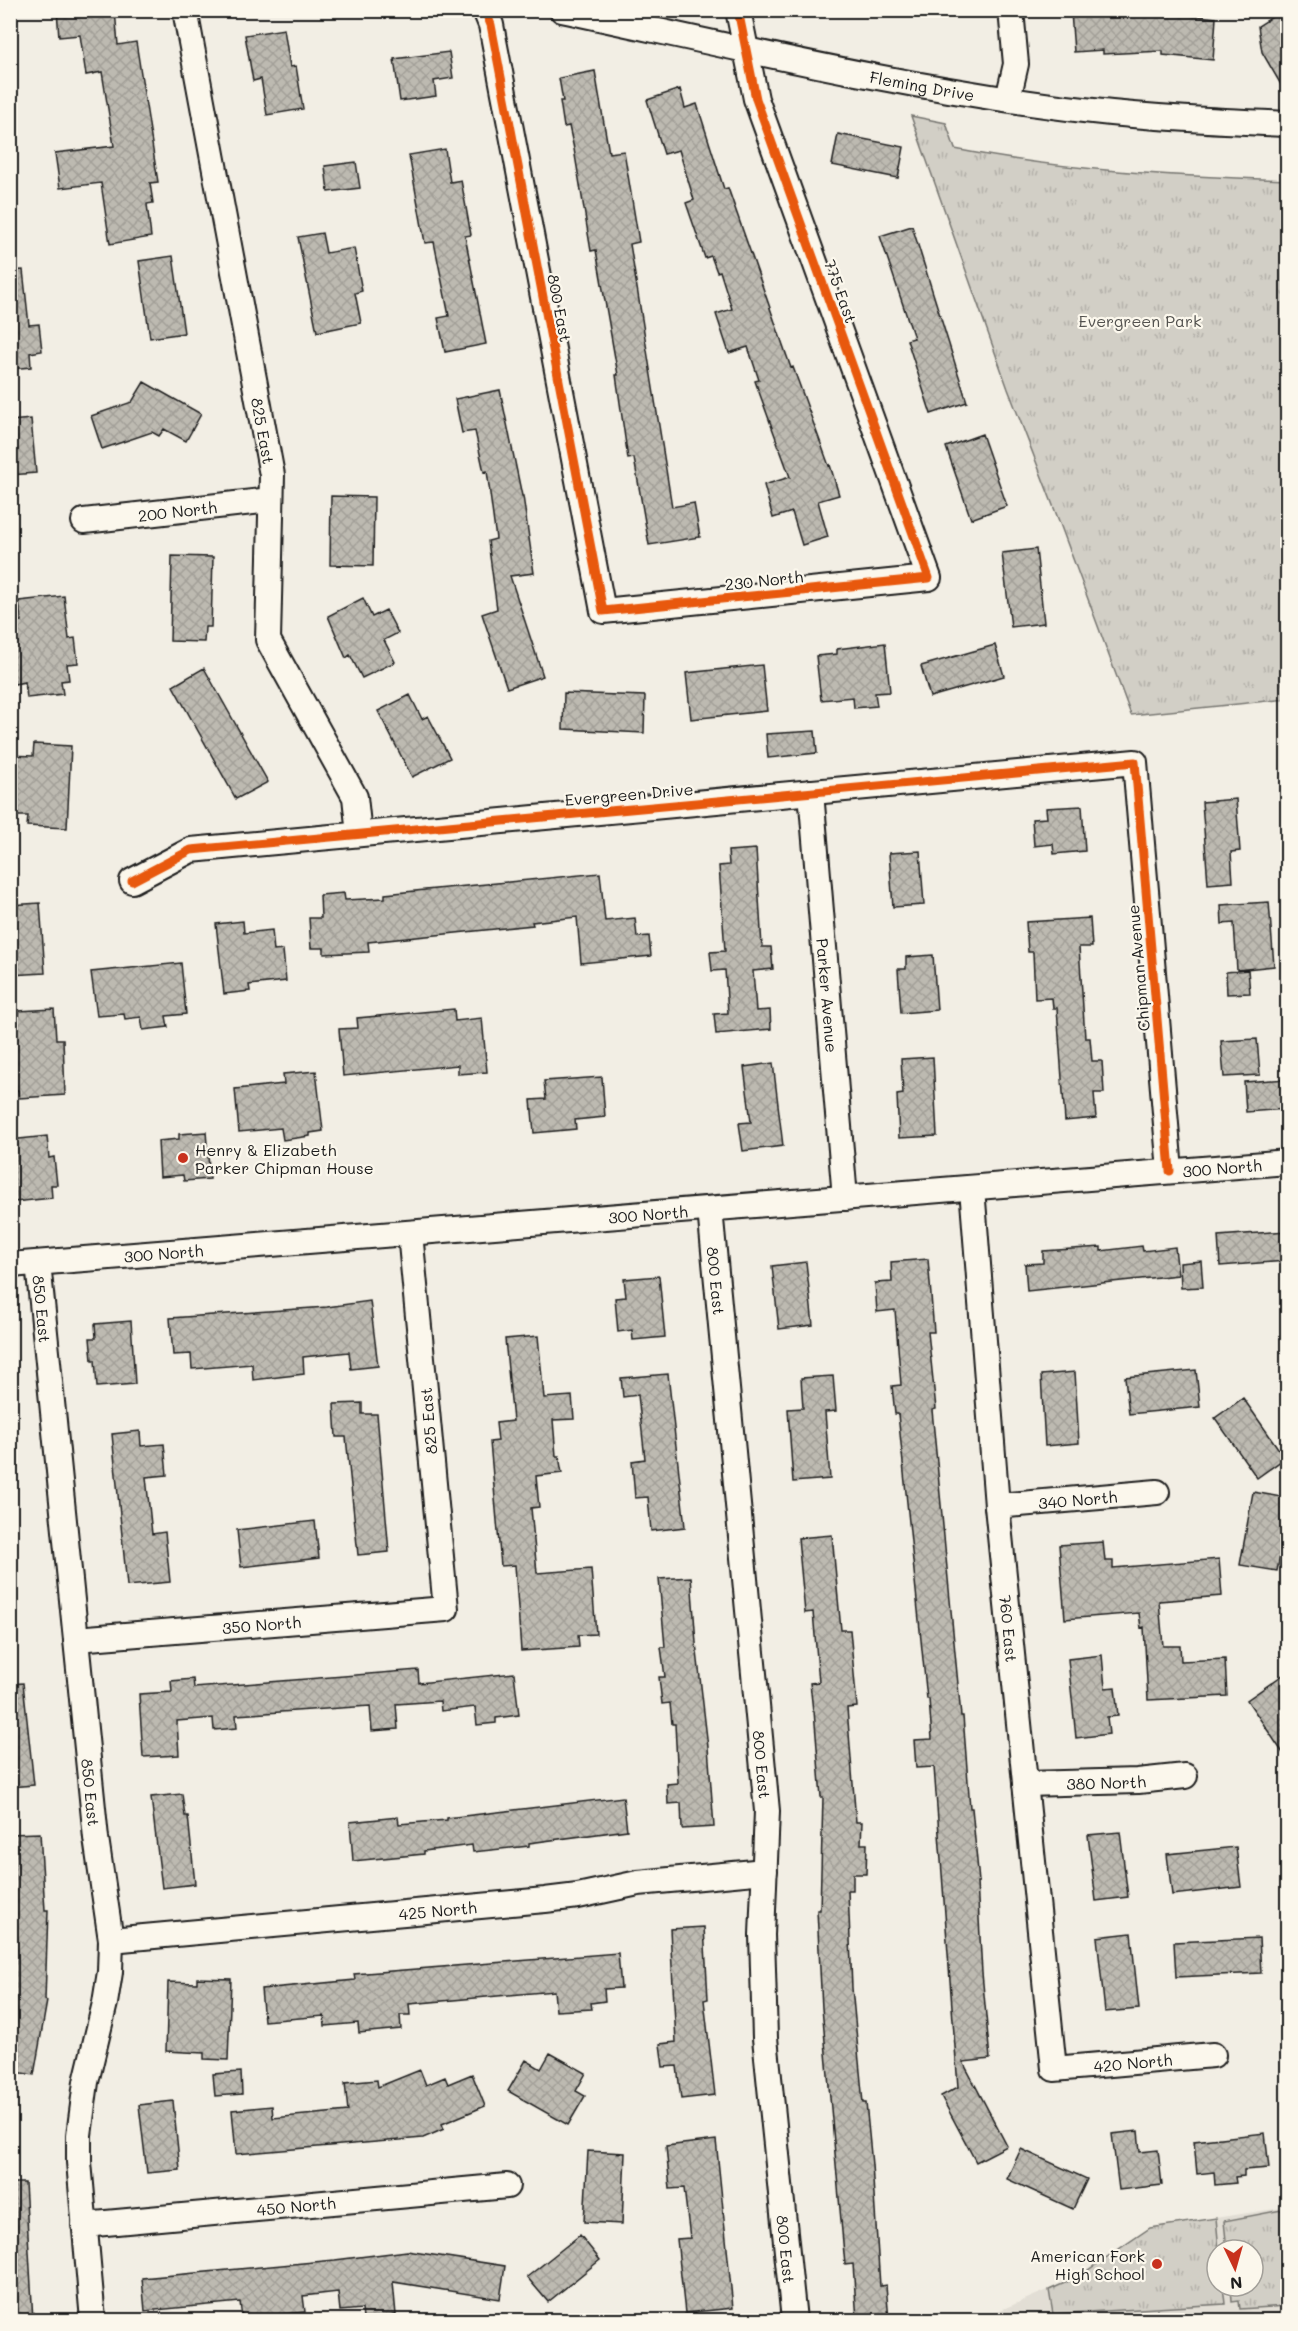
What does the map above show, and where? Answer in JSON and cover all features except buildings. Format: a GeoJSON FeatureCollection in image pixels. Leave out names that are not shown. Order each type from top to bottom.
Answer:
{"type":"FeatureCollection","features":[{"type":"Feature","properties":{"kind":"street","name":"825 East"},"geometry":{"type":"LineString","coordinates":[[185,10],[272,474],[268,640],[355,797],[359,834]]}},
{"type":"Feature","properties":{"kind":"street","name":"800 East"},"geometry":{"type":"LineString","coordinates":[[486,10],[491,24],[603,611]]}},
{"type":"Feature","properties":{"kind":"street","name":"Fleming Drive"},"geometry":{"type":"LineString","coordinates":[[562,10],[920,85],[1008,99],[1085,110],[1287,124]]}},
{"type":"Feature","properties":{"kind":"street","name":"775 East"},"geometry":{"type":"LineString","coordinates":[[738,10],[756,99],[929,578]]}},
{"type":"Feature","properties":{"kind":"street"},"geometry":{"type":"LineString","coordinates":[[1008,99],[1016,64],[1011,10]]}},
{"type":"Feature","properties":{"kind":"street","name":"200 North"},"geometry":{"type":"LineString","coordinates":[[84,521],[271,500]]}},
{"type":"Feature","properties":{"kind":"street","name":"230 North"},"geometry":{"type":"LineString","coordinates":[[603,611],[929,578]]}},
{"type":"Feature","properties":{"kind":"street","name":"Evergreen Drive"},"geometry":{"type":"LineString","coordinates":[[132,881],[191,850],[1136,762]]}},
{"type":"Feature","properties":{"kind":"street","name":"Chipman Avenue"},"geometry":{"type":"LineString","coordinates":[[1136,762],[1170,1172]]}},
{"type":"Feature","properties":{"kind":"street","name":"Parker Avenue"},"geometry":{"type":"LineString","coordinates":[[811,792],[845,1198]]}},
{"type":"Feature","properties":{"kind":"street","name":"300 North"},"geometry":{"type":"LineString","coordinates":[[10,1265],[1287,1162]]}},
{"type":"Feature","properties":{"kind":"street","name":"760 East"},"geometry":{"type":"LineString","coordinates":[[972,1188],[997,1506],[1054,2069]]}},
{"type":"Feature","properties":{"kind":"street","name":"800 East"},"geometry":{"type":"LineString","coordinates":[[710,1209],[766,1811],[762,1935],[765,2038],[794,2320]]}},
{"type":"Feature","properties":{"kind":"street","name":"825 East"},"geometry":{"type":"LineString","coordinates":[[410,1233],[446,1609]]}},
{"type":"Feature","properties":{"kind":"street","name":"850 East"},"geometry":{"type":"LineString","coordinates":[[38,1263],[96,1838],[111,1940],[110,1972],[105,2003],[86,2082],[81,2116],[79,2162],[93,2320]]}},
{"type":"Feature","properties":{"kind":"street","name":"340 North"},"geometry":{"type":"LineString","coordinates":[[997,1506],[1157,1492]]}},
{"type":"Feature","properties":{"kind":"street","name":"350 North"},"geometry":{"type":"LineString","coordinates":[[75,1639],[446,1609]]}},
{"type":"Feature","properties":{"kind":"street","name":"380 North"},"geometry":{"type":"LineString","coordinates":[[1025,1784],[1185,1776]]}},
{"type":"Feature","properties":{"kind":"street","name":"425 North"},"geometry":{"type":"LineString","coordinates":[[111,1940],[545,1900],[578,1896],[638,1882],[765,1871]]}},
{"type":"Feature","properties":{"kind":"street","name":"420 North"},"geometry":{"type":"LineString","coordinates":[[1054,2069],[1213,2055]]}},
{"type":"Feature","properties":{"kind":"street","name":"450 North"},"geometry":{"type":"LineString","coordinates":[[84,2226],[507,2186]]}},
{"type":"Feature","properties":{"kind":"shaded area","name":"American Fork High School"},"geometry":{"type":"Polygon","coordinates":[[[1287,2207],[1287,2320],[977,2320],[1076,2278],[1150,2228],[1287,2207]]]}},
{"type":"Feature","properties":{"kind":"green space","name":"Evergreen Park"},"geometry":{"type":"Polygon","coordinates":[[[911,116],[946,123],[955,149],[1037,163],[1204,177],[1287,180],[1287,699],[1131,715],[1008,389],[911,116]]]}},
{"type":"Feature","properties":{"kind":"green space"},"geometry":{"type":"Polygon","coordinates":[[[1287,2209],[1287,2306],[1240,2309],[1239,2301],[1232,2302],[1232,2298],[1265,2298],[1265,2238],[1226,2238],[1224,2221],[1287,2209]]]}},
{"type":"Feature","properties":{"kind":"green space"},"geometry":{"type":"Polygon","coordinates":[[[1216,2218],[1218,2238],[1205,2238],[1205,2298],[1224,2298],[1225,2304],[1053,2314],[1049,2290],[1076,2278],[1150,2228],[1216,2218]]]}},
{"type":"Feature","properties":{"kind":"green space"},"geometry":{"type":"Polygon","coordinates":[[[1287,2313],[1287,2320],[1239,2320],[1239,2316],[1287,2313]]]}},
{"type":"Feature","properties":{"kind":"cycle path"},"geometry":{"type":"LineString","coordinates":[[485,10],[491,25],[603,611],[929,578],[756,99],[738,10]]}},
{"type":"Feature","properties":{"kind":"cycle path"},"geometry":{"type":"LineString","coordinates":[[132,881],[191,850],[1135,762],[1170,1171]]}},
{"type":"Feature","properties":{"kind":"place","name":"Henry & Elizabeth Parker Chipman House"},"geometry":{"type":"Point","coordinates":[183,1158]}},
{"type":"Feature","properties":{"kind":"place","name":"American Fork High School"},"geometry":{"type":"Point","coordinates":[1157,2264]}}]}
